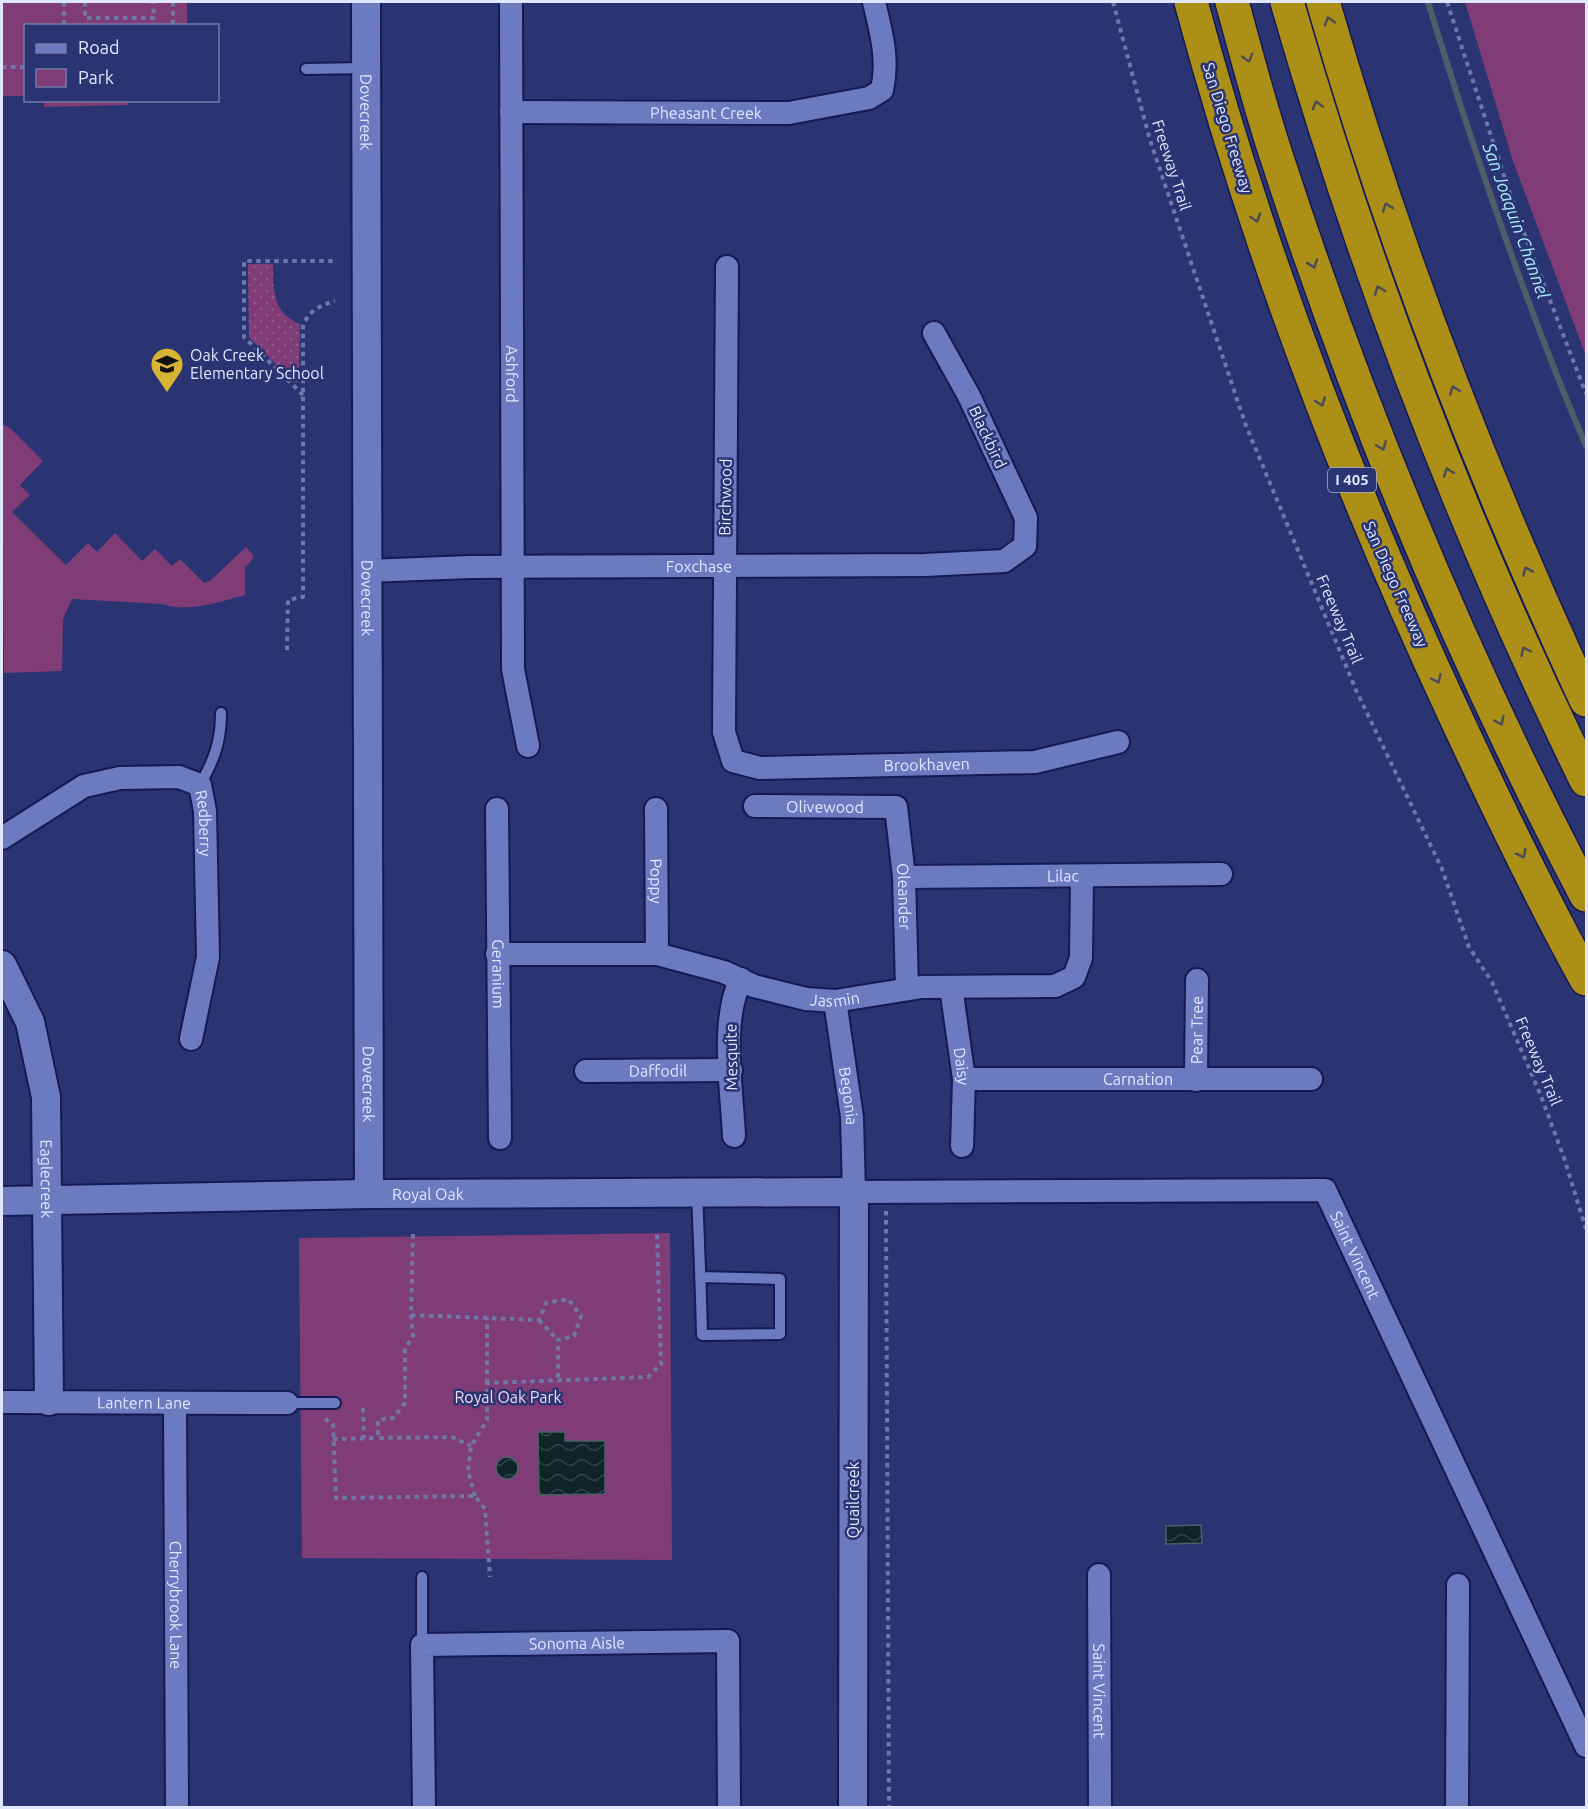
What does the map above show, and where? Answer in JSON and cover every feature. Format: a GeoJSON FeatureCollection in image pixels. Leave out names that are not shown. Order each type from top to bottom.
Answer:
{"type":"FeatureCollection","features":[{"type":"Feature","properties":{"kind":"highway","name":"San Diego Freeway"},"geometry":{"type":"LineString","coordinates":[[1191,2],[1229,137],[1264,244],[1307,367],[1365,513],[1489,790],[1587,979]]}},
{"type":"Feature","properties":{"kind":"highway"},"geometry":{"type":"LineString","coordinates":[[1232,2],[1278,162],[1341,343],[1443,600],[1548,823],[1587,895]]}},
{"type":"Feature","properties":{"kind":"highway"},"geometry":{"type":"LineString","coordinates":[[1287,2],[1322,125],[1360,239],[1453,486],[1508,614],[1587,780]]}},
{"type":"Feature","properties":{"kind":"highway"},"geometry":{"type":"LineString","coordinates":[[1323,2],[1382,192],[1432,333],[1518,550],[1587,700]]}},
{"type":"Feature","properties":{"kind":"street","name":"Dovecreek"},"geometry":{"type":"LineString","coordinates":[[366,2],[369,1194]]}},
{"type":"Feature","properties":{"kind":"street","name":"Ashford"},"geometry":{"type":"LineString","coordinates":[[511,2],[513,669],[528,746]]}},
{"type":"Feature","properties":{"kind":"street","name":"Pheasant Creek"},"geometry":{"type":"LineString","coordinates":[[511,112],[789,113],[868,98],[882,90],[885,76],[886,55],[874,2]]}},
{"type":"Feature","properties":{"kind":"street","name":"Birchwood"},"geometry":{"type":"LineString","coordinates":[[727,267],[724,732],[734,761]]}},
{"type":"Feature","properties":{"kind":"street","name":"Blackbird"},"geometry":{"type":"LineString","coordinates":[[934,333],[969,396],[1026,518],[1025,546]]}},
{"type":"Feature","properties":{"kind":"street","name":"Foxchase"},"geometry":{"type":"LineString","coordinates":[[367,571],[513,567],[925,565],[1004,561],[1025,546]]}},
{"type":"Feature","properties":{"kind":"street","name":"Brookhaven"},"geometry":{"type":"LineString","coordinates":[[734,761],[760,768],[1035,762],[1118,742]]}},
{"type":"Feature","properties":{"kind":"street","name":"Redberry"},"geometry":{"type":"LineString","coordinates":[[2,838],[84,786],[120,778],[178,777],[200,785],[205,811],[208,957],[191,1040]]}},
{"type":"Feature","properties":{"kind":"street","name":"Olivewood"},"geometry":{"type":"LineString","coordinates":[[755,806],[896,807]]}},
{"type":"Feature","properties":{"kind":"street","name":"Oleander"},"geometry":{"type":"LineString","coordinates":[[896,807],[904,877],[907,987]]}},
{"type":"Feature","properties":{"kind":"street","name":"Geranium"},"geometry":{"type":"LineString","coordinates":[[497,809],[500,1138]]}},
{"type":"Feature","properties":{"kind":"street","name":"Poppy"},"geometry":{"type":"LineString","coordinates":[[656,809],[657,954]]}},
{"type":"Feature","properties":{"kind":"street","name":"Lilac"},"geometry":{"type":"LineString","coordinates":[[904,877],[1221,874]]}},
{"type":"Feature","properties":{"kind":"street","name":"Jasmin"},"geometry":{"type":"LineString","coordinates":[[497,954],[657,954],[724,972],[741,980],[806,999],[835,1000],[907,987],[1055,986],[1074,977],[1081,958],[1082,876]]}},
{"type":"Feature","properties":{"kind":"street","name":"Eaglecreek"},"geometry":{"type":"LineString","coordinates":[[2,965],[30,1023],[43,1072],[47,1121],[45,1200],[49,1401]]}},
{"type":"Feature","properties":{"kind":"street","name":"Mesquite"},"geometry":{"type":"LineString","coordinates":[[734,1136],[730,1016],[734,993],[741,980]]}},
{"type":"Feature","properties":{"kind":"street","name":"Pear Tree"},"geometry":{"type":"LineString","coordinates":[[1196,1080],[1197,980]]}},
{"type":"Feature","properties":{"kind":"street","name":"Daisy"},"geometry":{"type":"LineString","coordinates":[[951,987],[964,1080],[962,1146]]}},
{"type":"Feature","properties":{"kind":"street","name":"Begonia"},"geometry":{"type":"LineString","coordinates":[[835,1000],[852,1117],[854,1192]]}},
{"type":"Feature","properties":{"kind":"street","name":"Daffodil"},"geometry":{"type":"LineString","coordinates":[[586,1071],[730,1070]]}},
{"type":"Feature","properties":{"kind":"street","name":"Carnation"},"geometry":{"type":"LineString","coordinates":[[964,1080],[1311,1079]]}},
{"type":"Feature","properties":{"kind":"street","name":"Saint Vincent"},"geometry":{"type":"LineString","coordinates":[[854,1192],[1325,1190],[1587,1746]]}},
{"type":"Feature","properties":{"kind":"street","name":"Royal Oak"},"geometry":{"type":"LineString","coordinates":[[2,1201],[369,1194],[854,1192]]}},
{"type":"Feature","properties":{"kind":"street","name":"Quailcreek"},"geometry":{"type":"LineString","coordinates":[[853,1808],[854,1192]]}},
{"type":"Feature","properties":{"kind":"street","name":"Lantern Lane"},"geometry":{"type":"LineString","coordinates":[[2,1402],[287,1403]]}},
{"type":"Feature","properties":{"kind":"street","name":"Cherrybrook Lane"},"geometry":{"type":"LineString","coordinates":[[175,1403],[177,1808]]}},
{"type":"Feature","properties":{"kind":"street","name":"Saint Vincent"},"geometry":{"type":"LineString","coordinates":[[1099,1575],[1100,1808]]}},
{"type":"Feature","properties":{"kind":"street"},"geometry":{"type":"LineString","coordinates":[[1457,1808],[1458,1585]]}},
{"type":"Feature","properties":{"kind":"street","name":"Sonoma Aisle"},"geometry":{"type":"LineString","coordinates":[[422,1645],[728,1641],[729,1808]]}},
{"type":"Feature","properties":{"kind":"street"},"geometry":{"type":"LineString","coordinates":[[422,1645],[424,1808]]}},
{"type":"Feature","properties":{"kind":"lane"},"geometry":{"type":"LineString","coordinates":[[306,69],[366,68]]}},
{"type":"Feature","properties":{"kind":"lane"},"geometry":{"type":"LineString","coordinates":[[200,785],[216,754],[221,738],[221,713]]}},
{"type":"Feature","properties":{"kind":"lane"},"geometry":{"type":"LineString","coordinates":[[697,1193],[702,1335],[780,1334],[780,1279],[700,1277]]}},
{"type":"Feature","properties":{"kind":"lane"},"geometry":{"type":"LineString","coordinates":[[287,1403],[329,1403]]}},
{"type":"Feature","properties":{"kind":"lane"},"geometry":{"type":"LineString","coordinates":[[422,1577],[422,1645]]}},
{"type":"Feature","properties":{"kind":"path"},"geometry":{"type":"LineString","coordinates":[[64,2],[64,24]]}},
{"type":"Feature","properties":{"kind":"path"},"geometry":{"type":"LineString","coordinates":[[85,2],[85,18],[154,18],[153,2]]}},
{"type":"Feature","properties":{"kind":"path"},"geometry":{"type":"LineString","coordinates":[[172,2],[173,24]]}},
{"type":"Feature","properties":{"kind":"path","name":"Freeway Trail"},"geometry":{"type":"LineString","coordinates":[[1113,2],[1150,140],[1245,423],[1356,690],[1442,870],[1469,947],[1492,982],[1541,1096],[1587,1230]]}},
{"type":"Feature","properties":{"kind":"path"},"geometry":{"type":"LineString","coordinates":[[1448,2],[1516,212],[1587,394]]}},
{"type":"Feature","properties":{"kind":"path"},"geometry":{"type":"LineString","coordinates":[[107,18],[107,24]]}},
{"type":"Feature","properties":{"kind":"path"},"geometry":{"type":"LineString","coordinates":[[2,67],[24,67]]}},
{"type":"Feature","properties":{"kind":"path"},"geometry":{"type":"LineString","coordinates":[[303,395],[244,338],[244,261],[334,261]]}},
{"type":"Feature","properties":{"kind":"path"},"geometry":{"type":"LineString","coordinates":[[287,650],[288,600],[303,597],[303,325],[308,314],[321,305],[334,301]]}},
{"type":"Feature","properties":{"kind":"path"},"geometry":{"type":"LineString","coordinates":[[886,1193],[888,1808]]}},
{"type":"Feature","properties":{"kind":"path"},"geometry":{"type":"LineString","coordinates":[[487,1383],[648,1377],[661,1364],[657,1233]]}},
{"type":"Feature","properties":{"kind":"path"},"geometry":{"type":"LineString","coordinates":[[378,1438],[378,1420],[393,1418],[405,1403],[405,1349],[412,1336],[413,1234]]}},
{"type":"Feature","properties":{"kind":"path"},"geometry":{"type":"LineString","coordinates":[[539,1320],[546,1304],[568,1299],[581,1316],[574,1336],[558,1340]]}},
{"type":"Feature","properties":{"kind":"path"},"geometry":{"type":"LineString","coordinates":[[411,1315],[539,1320],[558,1340],[558,1380]]}},
{"type":"Feature","properties":{"kind":"path"},"geometry":{"type":"LineString","coordinates":[[487,1318],[487,1420],[471,1446],[468,1471],[475,1496],[484,1509],[490,1577]]}},
{"type":"Feature","properties":{"kind":"path"},"geometry":{"type":"LineString","coordinates":[[329,1403],[323,1418],[333,1424],[336,1498],[475,1496]]}},
{"type":"Feature","properties":{"kind":"path"},"geometry":{"type":"LineString","coordinates":[[363,1408],[364,1438]]}},
{"type":"Feature","properties":{"kind":"path"},"geometry":{"type":"LineString","coordinates":[[333,1439],[452,1437],[471,1446]]}},
{"type":"Feature","properties":{"kind":"green space"},"geometry":{"type":"Polygon","coordinates":[[[2,2],[187,2],[187,24],[24,24],[24,96],[2,96],[2,2]]]}},
{"type":"Feature","properties":{"kind":"green space"},"geometry":{"type":"Polygon","coordinates":[[[1465,2],[1586,2],[1586,356],[1513,161],[1465,2]]]}},
{"type":"Feature","properties":{"kind":"green space"},"geometry":{"type":"Polygon","coordinates":[[[44,102],[128,102],[128,105],[44,107],[44,102]]]}},
{"type":"Feature","properties":{"kind":"green space"},"geometry":{"type":"Polygon","coordinates":[[[248,264],[273,264],[276,300],[284,314],[300,324],[299,380],[297,382],[293,382],[249,337],[248,264]]]}},
{"type":"Feature","properties":{"kind":"green space"},"geometry":{"type":"Polygon","coordinates":[[[2,424],[10,428],[43,461],[20,485],[30,495],[12,512],[66,565],[88,543],[97,552],[115,533],[142,561],[155,549],[172,566],[180,559],[204,583],[210,581],[246,547],[254,557],[245,568],[245,595],[193,607],[72,599],[63,619],[62,671],[4,673],[2,424]]]}},
{"type":"Feature","properties":{"kind":"green space","name":"Royal Oak Park"},"geometry":{"type":"Polygon","coordinates":[[[670,1233],[672,1560],[302,1558],[299,1238],[670,1233]]]}},
{"type":"Feature","properties":{"kind":"water"},"geometry":{"type":"Polygon","coordinates":[[[538,1432],[565,1432],[565,1441],[605,1441],[605,1494],[539,1495],[538,1432]]]}},
{"type":"Feature","properties":{"kind":"water"},"geometry":{"type":"Polygon","coordinates":[[[507,1457],[515,1460],[518,1468],[515,1476],[507,1479],[499,1476],[496,1468],[499,1460],[507,1457]]]}},
{"type":"Feature","properties":{"kind":"water"},"geometry":{"type":"Polygon","coordinates":[[[1201,1525],[1202,1543],[1166,1544],[1166,1526],[1201,1525]]]}},
{"type":"Feature","properties":{"kind":"waterway","name":"San Joaquin Channel"},"geometry":{"type":"LineString","coordinates":[[1428,2],[1501,226],[1586,446]]}},
{"type":"Feature","properties":{"kind":"place","name":"Oak Creek Elementary School"},"geometry":{"type":"Point","coordinates":[167,393]}}]}
